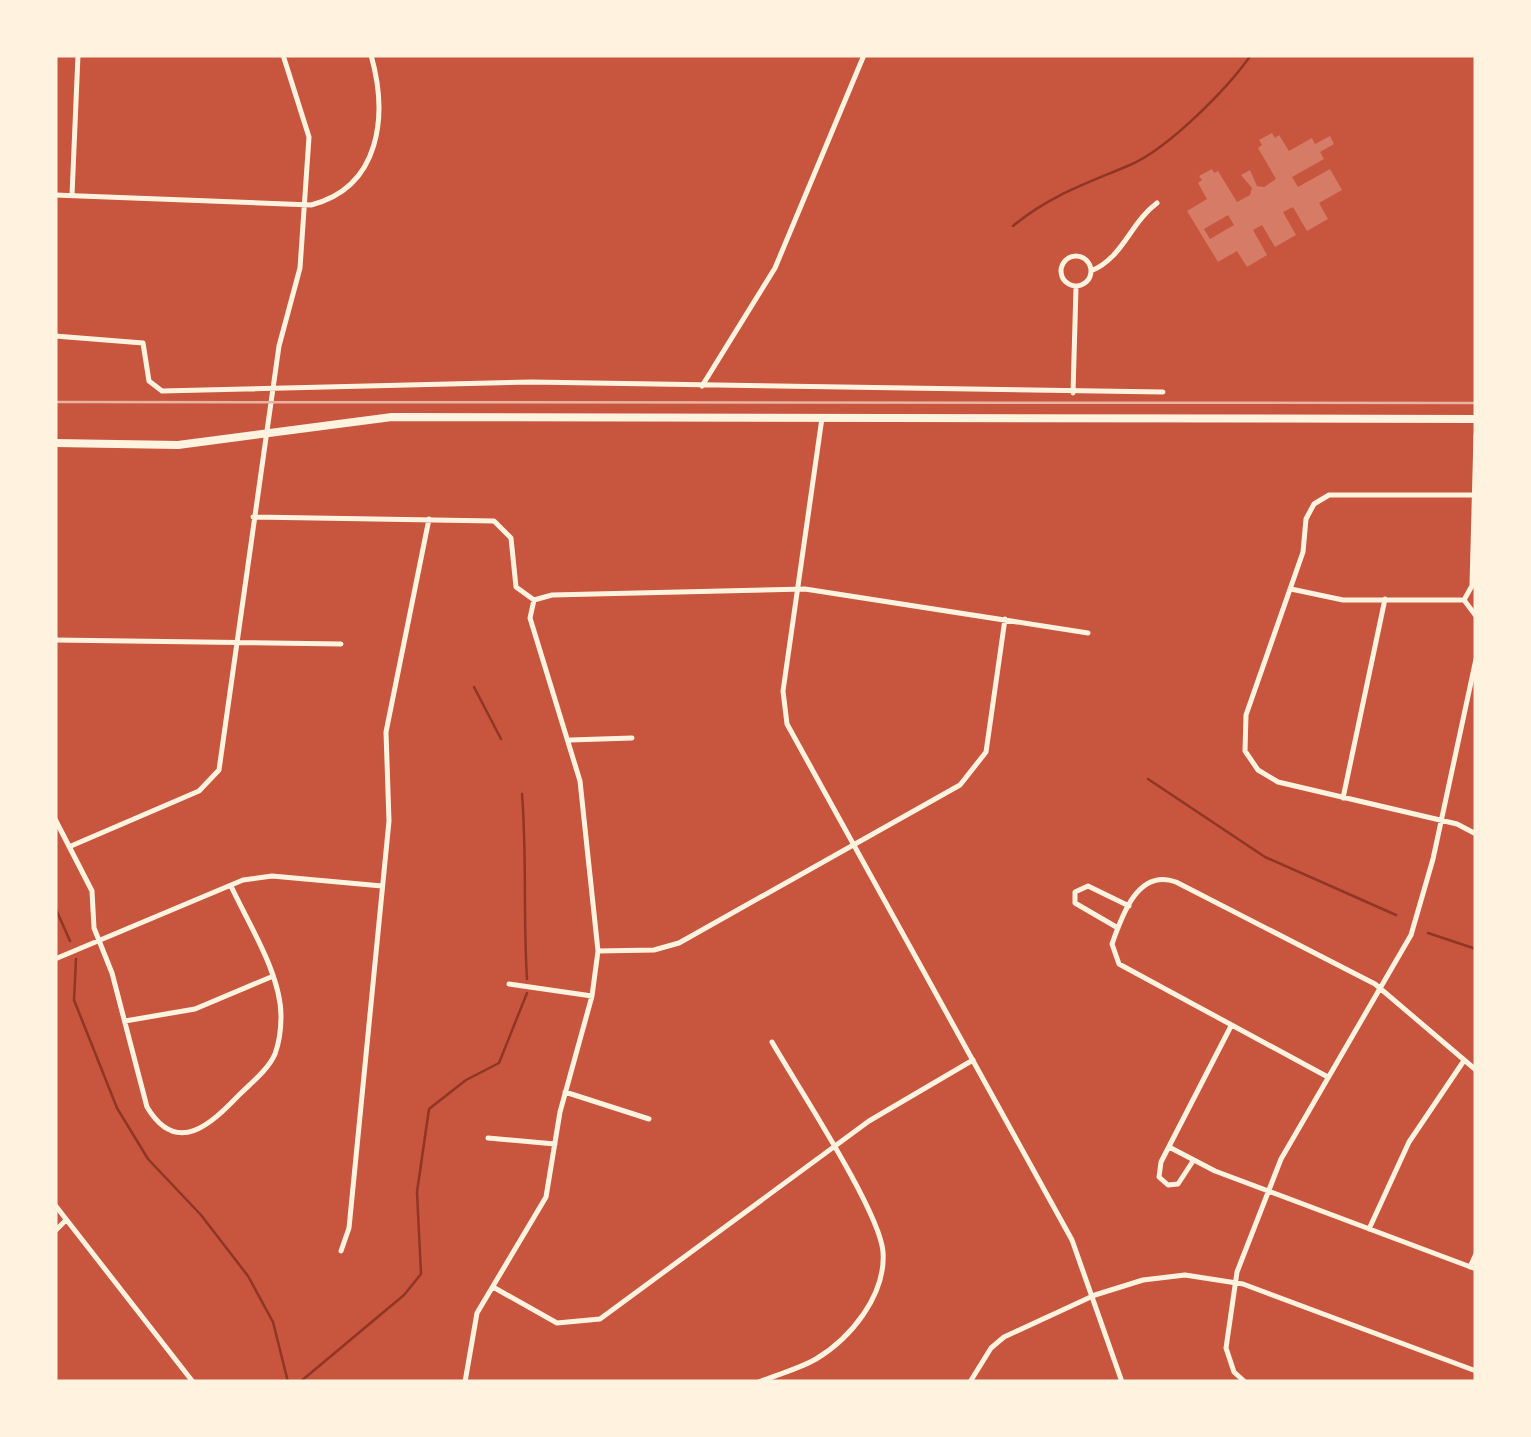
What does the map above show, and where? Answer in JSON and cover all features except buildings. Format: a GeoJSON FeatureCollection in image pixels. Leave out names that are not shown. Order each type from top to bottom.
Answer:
{"type":"FeatureCollection","features":[{"type":"Feature","properties":{"kind":"main road"},"geometry":{"type":"LineString","coordinates":[[55,443],[139,447],[392,417],[1476,418]]}},
{"type":"Feature","properties":{"kind":"street"},"geometry":{"type":"LineString","coordinates":[[72,195],[78,55]]}},
{"type":"Feature","properties":{"kind":"street"},"geometry":{"type":"LineString","coordinates":[[71,846],[199,790],[216,776],[281,337],[299,280],[301,204],[309,136],[282,55]]}},
{"type":"Feature","properties":{"kind":"street"},"geometry":{"type":"LineString","coordinates":[[55,195],[301,204],[342,195],[367,162],[382,105],[372,55]]}},
{"type":"Feature","properties":{"kind":"street"},"geometry":{"type":"LineString","coordinates":[[702,386],[775,268],[864,55]]}},
{"type":"Feature","properties":{"kind":"street"},"geometry":{"type":"LineString","coordinates":[[1076,286],[1087,282],[1091,271],[1112,259],[1145,212],[1157,203]]}},
{"type":"Feature","properties":{"kind":"street"},"geometry":{"type":"LineString","coordinates":[[1076,286],[1061,276],[1064,261],[1082,257],[1091,271]]}},
{"type":"Feature","properties":{"kind":"street"},"geometry":{"type":"LineString","coordinates":[[1072,394],[1076,286]]}},
{"type":"Feature","properties":{"kind":"street"},"geometry":{"type":"LineString","coordinates":[[55,336],[144,343],[149,382],[162,391],[512,382],[1072,394],[1163,392]]}},
{"type":"Feature","properties":{"kind":"street"},"geometry":{"type":"LineString","coordinates":[[822,418],[783,691],[784,713],[804,758],[1072,1240],[1095,1294],[1122,1382]]}},
{"type":"Feature","properties":{"kind":"street"},"geometry":{"type":"LineString","coordinates":[[1464,600],[1474,584],[1476,435]]}},
{"type":"Feature","properties":{"kind":"street"},"geometry":{"type":"LineString","coordinates":[[1476,495],[1322,498],[1306,519],[1303,552],[1246,715],[1243,741],[1250,761],[1268,777],[1440,820],[1476,834]]}},
{"type":"Feature","properties":{"kind":"street"},"geometry":{"type":"LineString","coordinates":[[253,517],[489,520],[502,525],[512,538],[516,587],[534,600]]}},
{"type":"Feature","properties":{"kind":"street"},"geometry":{"type":"LineString","coordinates":[[341,1251],[349,1228],[389,821],[388,721],[412,618],[429,519]]}},
{"type":"Feature","properties":{"kind":"street"},"geometry":{"type":"LineString","coordinates":[[534,600],[552,595],[798,589],[1088,633]]}},
{"type":"Feature","properties":{"kind":"street"},"geometry":{"type":"LineString","coordinates":[[1290,589],[1314,598],[1464,600]]}},
{"type":"Feature","properties":{"kind":"street"},"geometry":{"type":"LineString","coordinates":[[1343,798],[1384,598]]}},
{"type":"Feature","properties":{"kind":"street"},"geometry":{"type":"LineString","coordinates":[[465,1382],[473,1324],[544,1204],[565,1092],[592,996],[598,951],[583,806],[570,740],[530,618],[534,600]]}},
{"type":"Feature","properties":{"kind":"street"},"geometry":{"type":"LineString","coordinates":[[1464,600],[1476,616]]}},
{"type":"Feature","properties":{"kind":"street"},"geometry":{"type":"LineString","coordinates":[[598,951],[654,950],[679,943],[960,785],[982,762],[1005,619]]}},
{"type":"Feature","properties":{"kind":"street"},"geometry":{"type":"LineString","coordinates":[[55,640],[340,644]]}},
{"type":"Feature","properties":{"kind":"street"},"geometry":{"type":"LineString","coordinates":[[1245,1382],[1227,1356],[1234,1282],[1267,1191],[1326,1076],[1402,955],[1418,914],[1476,659]]}},
{"type":"Feature","properties":{"kind":"street"},"geometry":{"type":"LineString","coordinates":[[570,740],[632,738]]}},
{"type":"Feature","properties":{"kind":"street"},"geometry":{"type":"LineString","coordinates":[[55,819],[92,891],[99,942],[151,1114],[173,1131],[194,1132],[213,1122],[274,1056],[281,1018],[271,977],[231,886]]}},
{"type":"Feature","properties":{"kind":"street"},"geometry":{"type":"LineString","coordinates":[[55,959],[231,886],[272,876],[382,886]]}},
{"type":"Feature","properties":{"kind":"street"},"geometry":{"type":"LineString","coordinates":[[1326,1076],[1125,970],[1114,955],[1118,928],[1148,882],[1168,879],[1381,989],[1476,1070]]}},
{"type":"Feature","properties":{"kind":"street"},"geometry":{"type":"LineString","coordinates":[[1118,928],[1075,903],[1074,892],[1088,886],[1129,906]]}},
{"type":"Feature","properties":{"kind":"street"},"geometry":{"type":"LineString","coordinates":[[124,1021],[196,1008],[271,977]]}},
{"type":"Feature","properties":{"kind":"street"},"geometry":{"type":"LineString","coordinates":[[508,984],[592,996]]}},
{"type":"Feature","properties":{"kind":"street"},"geometry":{"type":"LineString","coordinates":[[1193,1161],[1183,1181],[1163,1182],[1158,1172],[1231,1026]]}},
{"type":"Feature","properties":{"kind":"street"},"geometry":{"type":"LineString","coordinates":[[759,1382],[806,1364],[841,1340],[869,1304],[881,1276],[879,1234],[772,1042]]}},
{"type":"Feature","properties":{"kind":"street"},"geometry":{"type":"LineString","coordinates":[[493,1288],[556,1323],[600,1319],[898,1102],[974,1060]]}},
{"type":"Feature","properties":{"kind":"street"},"geometry":{"type":"LineString","coordinates":[[1370,1229],[1404,1152],[1464,1061]]}},
{"type":"Feature","properties":{"kind":"street"},"geometry":{"type":"LineString","coordinates":[[565,1092],[649,1119]]}},
{"type":"Feature","properties":{"kind":"street"},"geometry":{"type":"LineString","coordinates":[[488,1138],[555,1144]]}},
{"type":"Feature","properties":{"kind":"street"},"geometry":{"type":"LineString","coordinates":[[1169,1147],[1267,1191],[1473,1268],[1476,1254]]}},
{"type":"Feature","properties":{"kind":"street"},"geometry":{"type":"LineString","coordinates":[[55,1205],[193,1382]]}},
{"type":"Feature","properties":{"kind":"street"},"geometry":{"type":"LineString","coordinates":[[55,1232],[66,1220]]}},
{"type":"Feature","properties":{"kind":"street"},"geometry":{"type":"LineString","coordinates":[[970,1382],[996,1342],[1095,1294],[1166,1276],[1211,1276],[1234,1282],[1476,1371]]}},
{"type":"Feature","properties":{"kind":"waterway"},"geometry":{"type":"LineString","coordinates":[[1013,226],[1055,198],[1130,165],[1162,145],[1212,100],[1251,55]]}},
{"type":"Feature","properties":{"kind":"waterway"},"geometry":{"type":"LineString","coordinates":[[474,687],[501,739]]}},
{"type":"Feature","properties":{"kind":"waterway"},"geometry":{"type":"LineString","coordinates":[[1148,779],[1265,857],[1396,915]]}},
{"type":"Feature","properties":{"kind":"waterway"},"geometry":{"type":"LineString","coordinates":[[522,794],[527,979]]}},
{"type":"Feature","properties":{"kind":"waterway"},"geometry":{"type":"LineString","coordinates":[[55,907],[70,941]]}},
{"type":"Feature","properties":{"kind":"waterway"},"geometry":{"type":"LineString","coordinates":[[1428,933],[1476,949]]}},
{"type":"Feature","properties":{"kind":"waterway"},"geometry":{"type":"LineString","coordinates":[[76,959],[74,1000],[117,1108],[148,1159],[201,1215],[248,1276],[273,1322],[288,1382]]}},
{"type":"Feature","properties":{"kind":"waterway"},"geometry":{"type":"LineString","coordinates":[[300,1382],[404,1295],[421,1274],[417,1192],[429,1109],[466,1080],[499,1063],[527,993]]}},
{"type":"Feature","properties":{"kind":"railway"},"geometry":{"type":"LineString","coordinates":[[55,402],[1476,403]]}}]}
